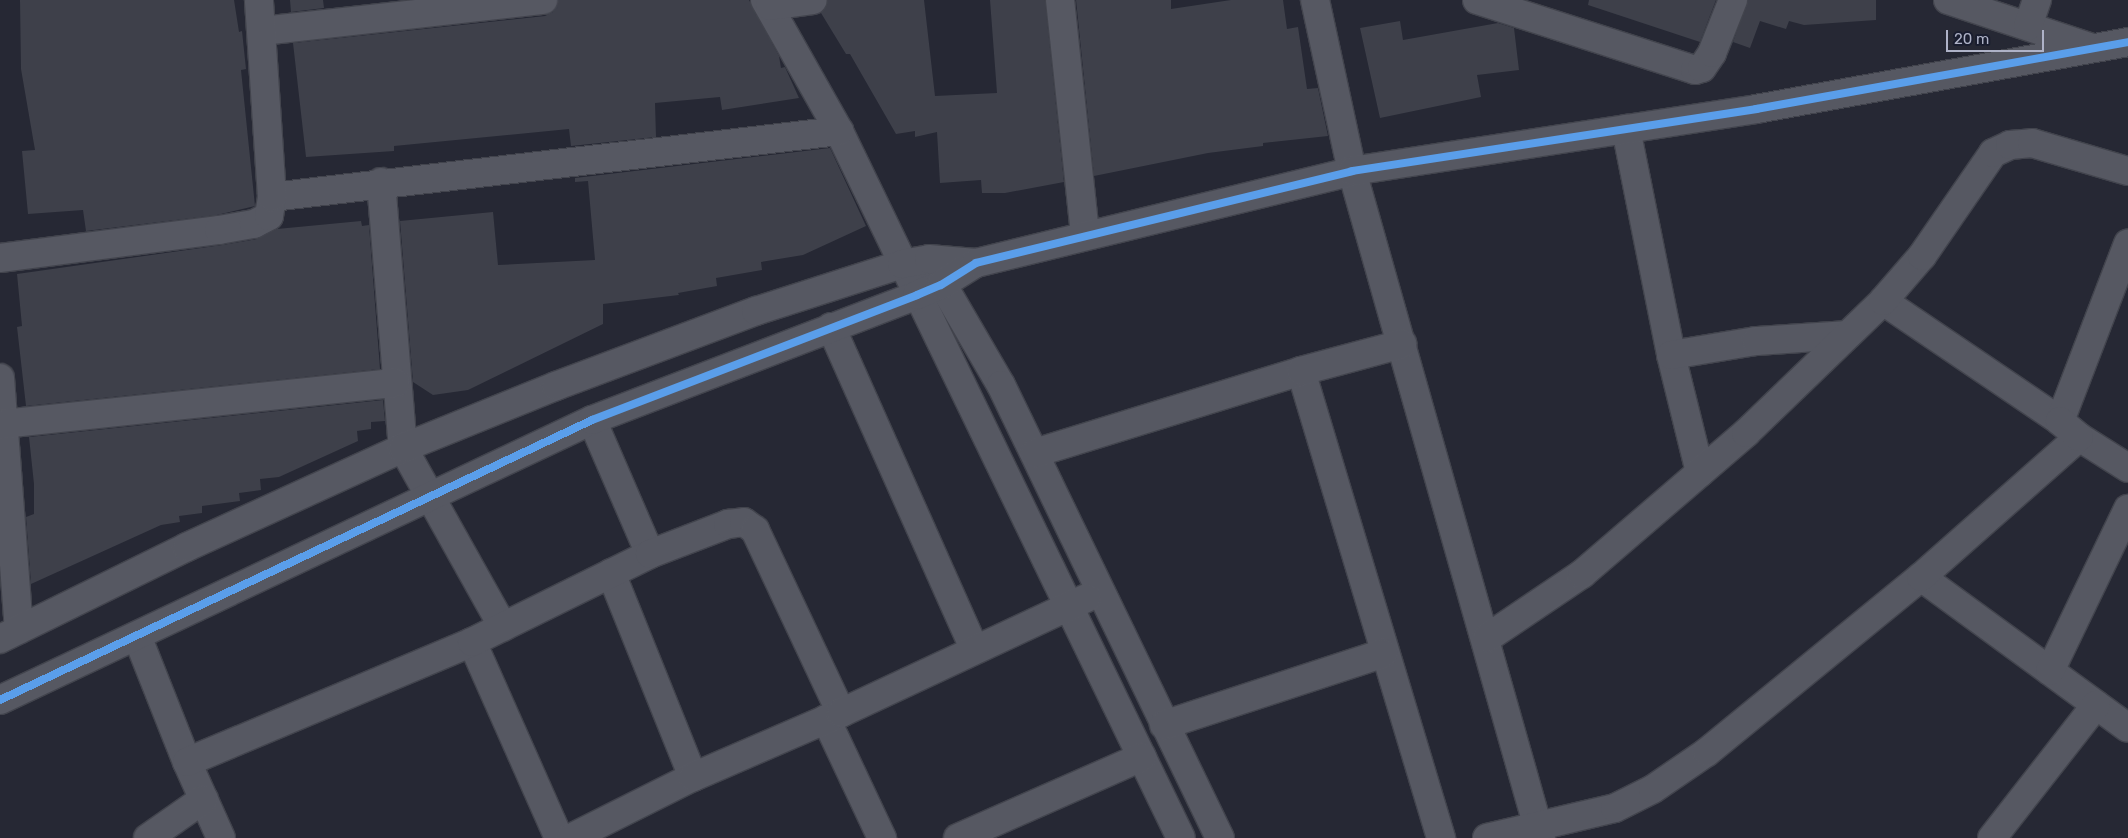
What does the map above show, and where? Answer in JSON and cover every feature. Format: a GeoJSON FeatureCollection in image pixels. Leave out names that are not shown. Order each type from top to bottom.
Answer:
{"type":"FeatureCollection","features":[{"type":"Feature","properties":{"kind":"street"},"geometry":{"type":"LineString","coordinates":[[0,258],[254,224],[270,214],[272,197],[259,0]]}},
{"type":"Feature","properties":{"kind":"street"},"geometry":{"type":"LineString","coordinates":[[262,31],[543,0]]}},
{"type":"Feature","properties":{"kind":"street"},"geometry":{"type":"LineString","coordinates":[[813,0],[768,3],[840,131],[902,264],[929,290],[982,352],[1035,453],[1164,725],[1220,838]]}},
{"type":"Feature","properties":{"kind":"street"},"geometry":{"type":"LineString","coordinates":[[1060,0],[1085,234]]}},
{"type":"Feature","properties":{"kind":"street"},"geometry":{"type":"LineString","coordinates":[[1315,0],[1352,171],[1487,638],[1540,832]]}},
{"type":"Feature","properties":{"kind":"street"},"geometry":{"type":"LineString","coordinates":[[1477,0],[1694,70],[1702,68],[1712,53],[1733,0]]}},
{"type":"Feature","properties":{"kind":"street"},"geometry":{"type":"LineString","coordinates":[[1948,0],[2090,48]]}},
{"type":"Feature","properties":{"kind":"street"},"geometry":{"type":"LineString","coordinates":[[2028,26],[2037,0]]}},
{"type":"Feature","properties":{"kind":"street"},"geometry":{"type":"LineString","coordinates":[[0,700],[429,495],[592,420],[929,290],[976,263],[1085,234],[1352,171],[1626,130],[2128,42]]}},
{"type":"Feature","properties":{"kind":"street"},"geometry":{"type":"LineString","coordinates":[[1626,130],[1671,355],[1700,472]]}},
{"type":"Feature","properties":{"kind":"street"},"geometry":{"type":"LineString","coordinates":[[272,197],[381,182],[840,131]]}},
{"type":"Feature","properties":{"kind":"street"},"geometry":{"type":"LineString","coordinates":[[1487,638],[1582,574],[1746,433],[1846,335],[1883,302],[1922,256],[1986,161],[2002,148],[2032,143],[2128,171]]}},
{"type":"Feature","properties":{"kind":"street"},"geometry":{"type":"LineString","coordinates":[[381,182],[396,383],[403,448],[503,627]]}},
{"type":"Feature","properties":{"kind":"street"},"geometry":{"type":"LineString","coordinates":[[882,218],[928,259],[929,290],[1070,606],[1181,838]]}},
{"type":"Feature","properties":{"kind":"street"},"geometry":{"type":"LineString","coordinates":[[1487,838],[1540,832],[1597,814],[1653,789],[1707,752],[1921,577],[2070,429],[2128,244]]}},
{"type":"Feature","properties":{"kind":"street"},"geometry":{"type":"LineString","coordinates":[[0,378],[9,634],[403,448],[556,386],[747,315],[902,264],[928,259],[976,263]]}},
{"type":"Feature","properties":{"kind":"street"},"geometry":{"type":"LineString","coordinates":[[1883,302],[2128,468]]}},
{"type":"Feature","properties":{"kind":"street"},"geometry":{"type":"LineString","coordinates":[[831,327],[974,648]]}},
{"type":"Feature","properties":{"kind":"street"},"geometry":{"type":"LineString","coordinates":[[1671,355],[1756,341],[1846,335]]}},
{"type":"Feature","properties":{"kind":"street"},"geometry":{"type":"LineString","coordinates":[[1035,453],[1301,372],[1402,344]]}},
{"type":"Feature","properties":{"kind":"street"},"geometry":{"type":"LineString","coordinates":[[1301,372],[1441,838]]}},
{"type":"Feature","properties":{"kind":"street"},"geometry":{"type":"LineString","coordinates":[[3,424],[396,383]]}},
{"type":"Feature","properties":{"kind":"street"},"geometry":{"type":"LineString","coordinates":[[592,420],[650,554]]}},
{"type":"Feature","properties":{"kind":"street"},"geometry":{"type":"LineString","coordinates":[[2050,671],[2128,509]]}},
{"type":"Feature","properties":{"kind":"street"},"geometry":{"type":"LineString","coordinates":[[186,762],[472,642],[650,554],[728,524],[744,522],[751,525],[833,716],[882,838]]}},
{"type":"Feature","properties":{"kind":"street"},"geometry":{"type":"LineString","coordinates":[[612,573],[693,777]]}},
{"type":"Feature","properties":{"kind":"street"},"geometry":{"type":"LineString","coordinates":[[1921,577],[2128,728]]}},
{"type":"Feature","properties":{"kind":"street"},"geometry":{"type":"LineString","coordinates":[[584,835],[693,777],[833,716],[974,648],[1100,591]]}},
{"type":"Feature","properties":{"kind":"street"},"geometry":{"type":"LineString","coordinates":[[137,636],[186,762],[221,838]]}},
{"type":"Feature","properties":{"kind":"street"},"geometry":{"type":"LineString","coordinates":[[472,642],[559,838]]}},
{"type":"Feature","properties":{"kind":"street"},"geometry":{"type":"LineString","coordinates":[[1164,725],[1384,653]]}},
{"type":"Feature","properties":{"kind":"street"},"geometry":{"type":"LineString","coordinates":[[1992,838],[2096,705]]}},
{"type":"Feature","properties":{"kind":"street"},"geometry":{"type":"LineString","coordinates":[[958,838],[1142,757]]}},
{"type":"Feature","properties":{"kind":"street"},"geometry":{"type":"LineString","coordinates":[[148,838],[204,799]]}},
{"type":"Feature","properties":{"kind":"building"},"geometry":{"type":"Polygon","coordinates":[[[20,0],[234,0],[239,32],[242,31],[246,69],[241,70],[255,206],[217,215],[86,231],[83,210],[28,214],[22,151],[35,150],[21,69],[20,0]]]}},
{"type":"Feature","properties":{"kind":"building"},"geometry":{"type":"Polygon","coordinates":[[[290,0],[323,0],[324,8],[291,12],[290,0]]]}},
{"type":"Feature","properties":{"kind":"building"},"geometry":{"type":"Polygon","coordinates":[[[558,0],[749,0],[779,56],[781,68],[785,67],[799,98],[722,110],[720,97],[655,103],[656,137],[571,146],[569,129],[394,146],[394,151],[306,157],[293,43],[545,16],[553,12],[558,0]]]}},
{"type":"Feature","properties":{"kind":"building"},"geometry":{"type":"Polygon","coordinates":[[[828,0],[924,0],[935,96],[997,93],[990,0],[1045,0],[1064,182],[1005,193],[982,193],[981,180],[940,183],[937,132],[915,137],[915,131],[896,134],[850,54],[846,54],[821,13],[828,0]]]}},
{"type":"Feature","properties":{"kind":"building"},"geometry":{"type":"Polygon","coordinates":[[[1076,0],[1171,0],[1171,9],[1231,0],[1283,0],[1287,29],[1298,27],[1307,89],[1318,88],[1328,136],[1263,143],[1263,146],[1208,153],[1094,176],[1076,0]]]}},
{"type":"Feature","properties":{"kind":"building"},"geometry":{"type":"Polygon","coordinates":[[[1589,0],[1716,0],[1700,42],[1588,5],[1589,0]]]}},
{"type":"Feature","properties":{"kind":"building"},"geometry":{"type":"Polygon","coordinates":[[[1748,0],[1876,0],[1876,20],[1804,25],[1789,21],[1786,29],[1760,21],[1750,48],[1733,42],[1748,0]]]}},
{"type":"Feature","properties":{"kind":"building"},"geometry":{"type":"Polygon","coordinates":[[[1400,21],[1403,40],[1498,23],[1514,28],[1519,70],[1477,75],[1481,97],[1380,118],[1360,28],[1400,21]]]}},
{"type":"Feature","properties":{"kind":"building"},"geometry":{"type":"Polygon","coordinates":[[[830,148],[866,226],[803,255],[761,262],[762,270],[716,278],[717,286],[678,293],[679,295],[603,304],[603,324],[468,390],[433,395],[413,382],[400,221],[493,212],[498,265],[595,260],[588,181],[575,182],[575,178],[830,148]]]}},
{"type":"Feature","properties":{"kind":"building"},"geometry":{"type":"Polygon","coordinates":[[[361,221],[362,226],[369,225],[380,369],[26,406],[17,327],[22,326],[17,274],[257,239],[277,229],[361,221]]]}},
{"type":"Feature","properties":{"kind":"building"},"geometry":{"type":"Polygon","coordinates":[[[383,400],[385,421],[371,422],[371,429],[357,431],[358,441],[279,477],[260,479],[261,490],[239,493],[240,501],[202,506],[202,513],[179,516],[180,522],[161,525],[31,584],[26,517],[34,514],[34,484],[29,437],[383,400]]]}},
{"type":"Feature","properties":{"kind":"cycle path"},"geometry":{"type":"LineString","coordinates":[[0,700],[592,420],[917,295],[941,285],[976,263],[1352,171],[1756,109],[2128,42]]}}]}
